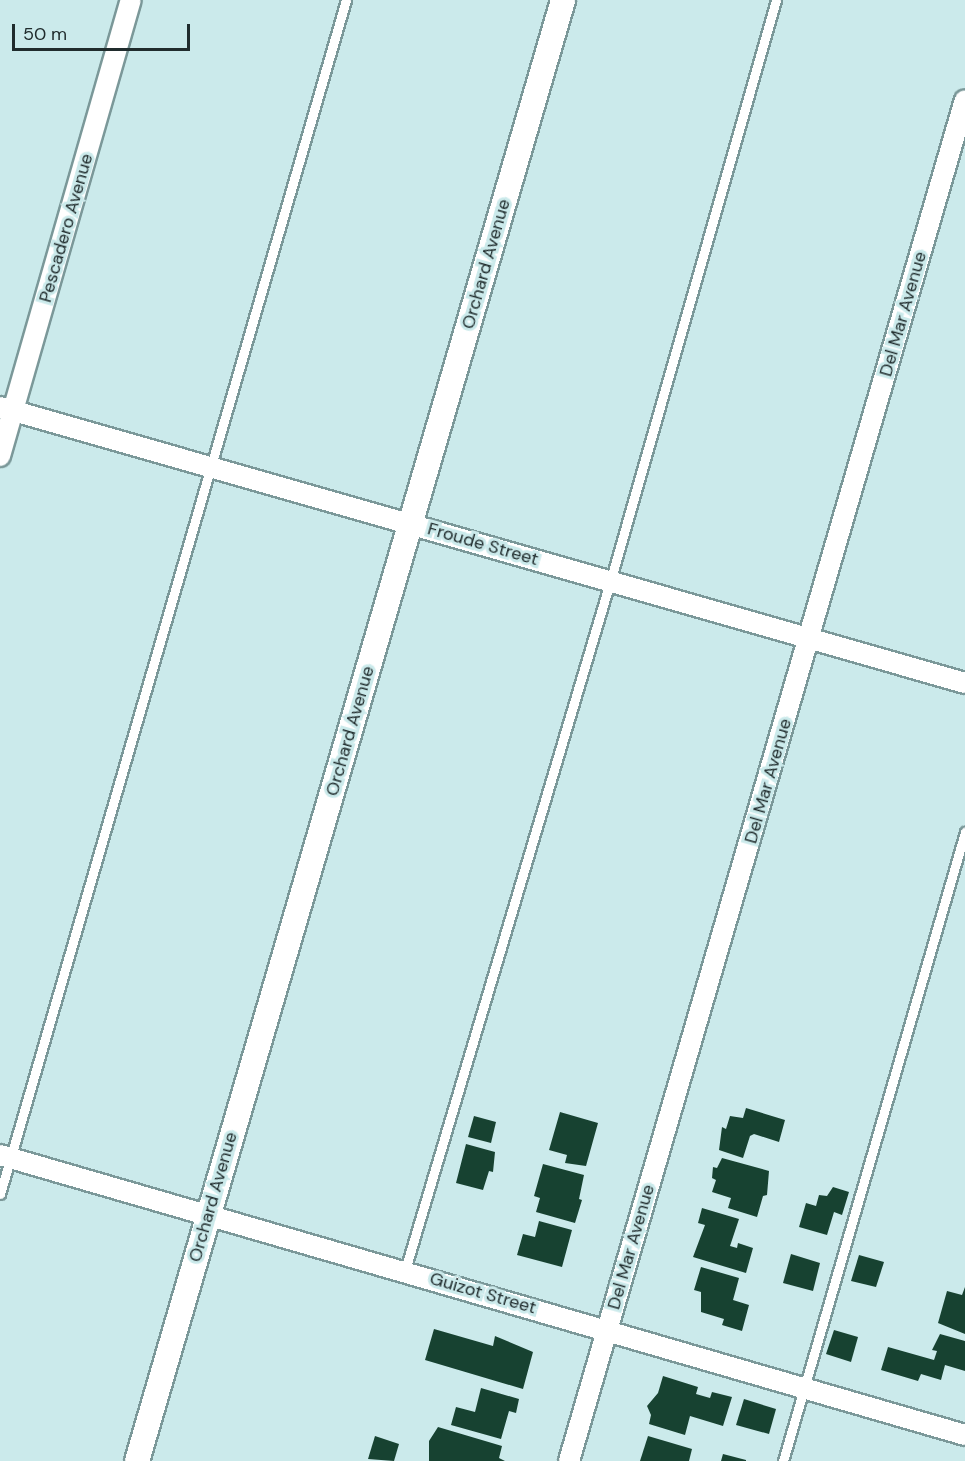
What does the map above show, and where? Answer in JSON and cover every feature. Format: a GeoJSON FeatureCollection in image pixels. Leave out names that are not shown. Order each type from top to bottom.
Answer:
{"type":"FeatureCollection","features":[{"type":"Feature","properties":{"kind":"street","name":"Pescadero Avenue"},"geometry":{"type":"LineString","coordinates":[[0,456],[7,409],[131,0]]}},
{"type":"Feature","properties":{"kind":"street","name":"Orchard Avenue"},"geometry":{"type":"LineString","coordinates":[[137,1461],[563,0]]}},
{"type":"Feature","properties":{"kind":"street","name":"Del Mar Avenue"},"geometry":{"type":"LineString","coordinates":[[569,1461],[965,100]]}},
{"type":"Feature","properties":{"kind":"street","name":"Froude Street"},"geometry":{"type":"LineString","coordinates":[[7,409],[213,465],[610,582],[965,683]]}},
{"type":"Feature","properties":{"kind":"street","name":"Guizot Street"},"geometry":{"type":"LineString","coordinates":[[5,1156],[208,1212],[965,1435]]}},
{"type":"Feature","properties":{"kind":"lane"},"geometry":{"type":"LineString","coordinates":[[0,1194],[5,1156],[213,465],[346,0]]}},
{"type":"Feature","properties":{"kind":"lane"},"geometry":{"type":"LineString","coordinates":[[405,1270],[610,582],[776,0]]}},
{"type":"Feature","properties":{"kind":"lane"},"geometry":{"type":"LineString","coordinates":[[783,1461],[965,832]]}},
{"type":"Feature","properties":{"kind":"building"},"geometry":{"type":"Polygon","coordinates":[[[746,1108],[785,1120],[779,1142],[754,1134],[750,1136],[743,1158],[719,1150],[722,1127],[726,1129],[730,1116],[743,1118],[746,1108]]]}},
{"type":"Feature","properties":{"kind":"building"},"geometry":{"type":"Polygon","coordinates":[[[560,1112],[598,1123],[586,1166],[565,1163],[567,1155],[549,1150],[560,1112]]]}},
{"type":"Feature","properties":{"kind":"building"},"geometry":{"type":"Polygon","coordinates":[[[474,1116],[496,1122],[491,1143],[468,1137],[474,1116]]]}},
{"type":"Feature","properties":{"kind":"building"},"geometry":{"type":"Polygon","coordinates":[[[466,1144],[495,1152],[493,1172],[489,1171],[483,1190],[456,1183],[466,1144]]]}},
{"type":"Feature","properties":{"kind":"building"},"geometry":{"type":"Polygon","coordinates":[[[722,1158],[769,1171],[767,1195],[763,1196],[757,1217],[728,1208],[731,1198],[712,1192],[716,1180],[712,1178],[713,1167],[717,1168],[722,1158]]]}},
{"type":"Feature","properties":{"kind":"building"},"geometry":{"type":"Polygon","coordinates":[[[543,1164],[584,1175],[579,1199],[582,1200],[575,1223],[536,1212],[540,1198],[534,1196],[543,1164]]]}},
{"type":"Feature","properties":{"kind":"building"},"geometry":{"type":"Polygon","coordinates":[[[833,1187],[849,1192],[842,1215],[834,1212],[827,1235],[799,1227],[806,1203],[816,1206],[819,1195],[827,1196],[833,1187]]]}},
{"type":"Feature","properties":{"kind":"building"},"geometry":{"type":"Polygon","coordinates":[[[702,1208],[739,1219],[730,1246],[737,1248],[738,1243],[753,1248],[746,1273],[693,1257],[705,1225],[698,1223],[702,1208]]]}},
{"type":"Feature","properties":{"kind":"building"},"geometry":{"type":"Polygon","coordinates":[[[539,1221],[572,1230],[562,1267],[517,1255],[523,1234],[535,1237],[539,1221]]]}},
{"type":"Feature","properties":{"kind":"building"},"geometry":{"type":"Polygon","coordinates":[[[791,1254],[820,1263],[813,1291],[783,1283],[791,1254]]]}},
{"type":"Feature","properties":{"kind":"building"},"geometry":{"type":"Polygon","coordinates":[[[859,1255],[884,1262],[876,1287],[851,1281],[859,1255]]]}},
{"type":"Feature","properties":{"kind":"building"},"geometry":{"type":"Polygon","coordinates":[[[701,1267],[739,1278],[733,1300],[749,1305],[742,1331],[722,1325],[724,1319],[701,1312],[701,1292],[694,1290],[701,1267]]]}},
{"type":"Feature","properties":{"kind":"building"},"geometry":{"type":"Polygon","coordinates":[[[965,1287],[965,1334],[938,1323],[947,1291],[962,1295],[965,1287]]]}},
{"type":"Feature","properties":{"kind":"building"},"geometry":{"type":"Polygon","coordinates":[[[434,1329],[493,1346],[495,1336],[533,1352],[523,1389],[425,1360],[434,1329]]]}},
{"type":"Feature","properties":{"kind":"building"},"geometry":{"type":"Polygon","coordinates":[[[834,1330],[858,1337],[851,1362],[826,1354],[834,1330]]]}},
{"type":"Feature","properties":{"kind":"building"},"geometry":{"type":"Polygon","coordinates":[[[940,1334],[965,1341],[965,1371],[945,1365],[941,1380],[921,1374],[918,1381],[881,1370],[888,1347],[934,1360],[937,1351],[932,1350],[940,1334]]]}},
{"type":"Feature","properties":{"kind":"building"},"geometry":{"type":"Polygon","coordinates":[[[663,1376],[698,1387],[696,1394],[710,1398],[712,1392],[732,1397],[723,1426],[690,1416],[685,1435],[649,1424],[651,1415],[647,1406],[658,1393],[663,1376]]]}},
{"type":"Feature","properties":{"kind":"building"},"geometry":{"type":"Polygon","coordinates":[[[481,1388],[519,1399],[516,1413],[509,1411],[501,1439],[451,1425],[456,1407],[475,1412],[481,1388]]]}},
{"type":"Feature","properties":{"kind":"building"},"geometry":{"type":"Polygon","coordinates":[[[744,1399],[776,1409],[769,1434],[736,1425],[744,1399]]]}},
{"type":"Feature","properties":{"kind":"building"},"geometry":{"type":"Polygon","coordinates":[[[438,1427],[502,1446],[499,1458],[505,1461],[429,1461],[429,1441],[438,1427]]]}},
{"type":"Feature","properties":{"kind":"building"},"geometry":{"type":"Polygon","coordinates":[[[375,1436],[399,1444],[394,1461],[368,1459],[375,1436]]]}},
{"type":"Feature","properties":{"kind":"building"},"geometry":{"type":"Polygon","coordinates":[[[648,1436],[692,1449],[689,1461],[640,1461],[648,1436]]]}},
{"type":"Feature","properties":{"kind":"building"},"geometry":{"type":"Polygon","coordinates":[[[723,1454],[746,1460],[746,1461],[721,1461],[723,1454]]]}}]}
